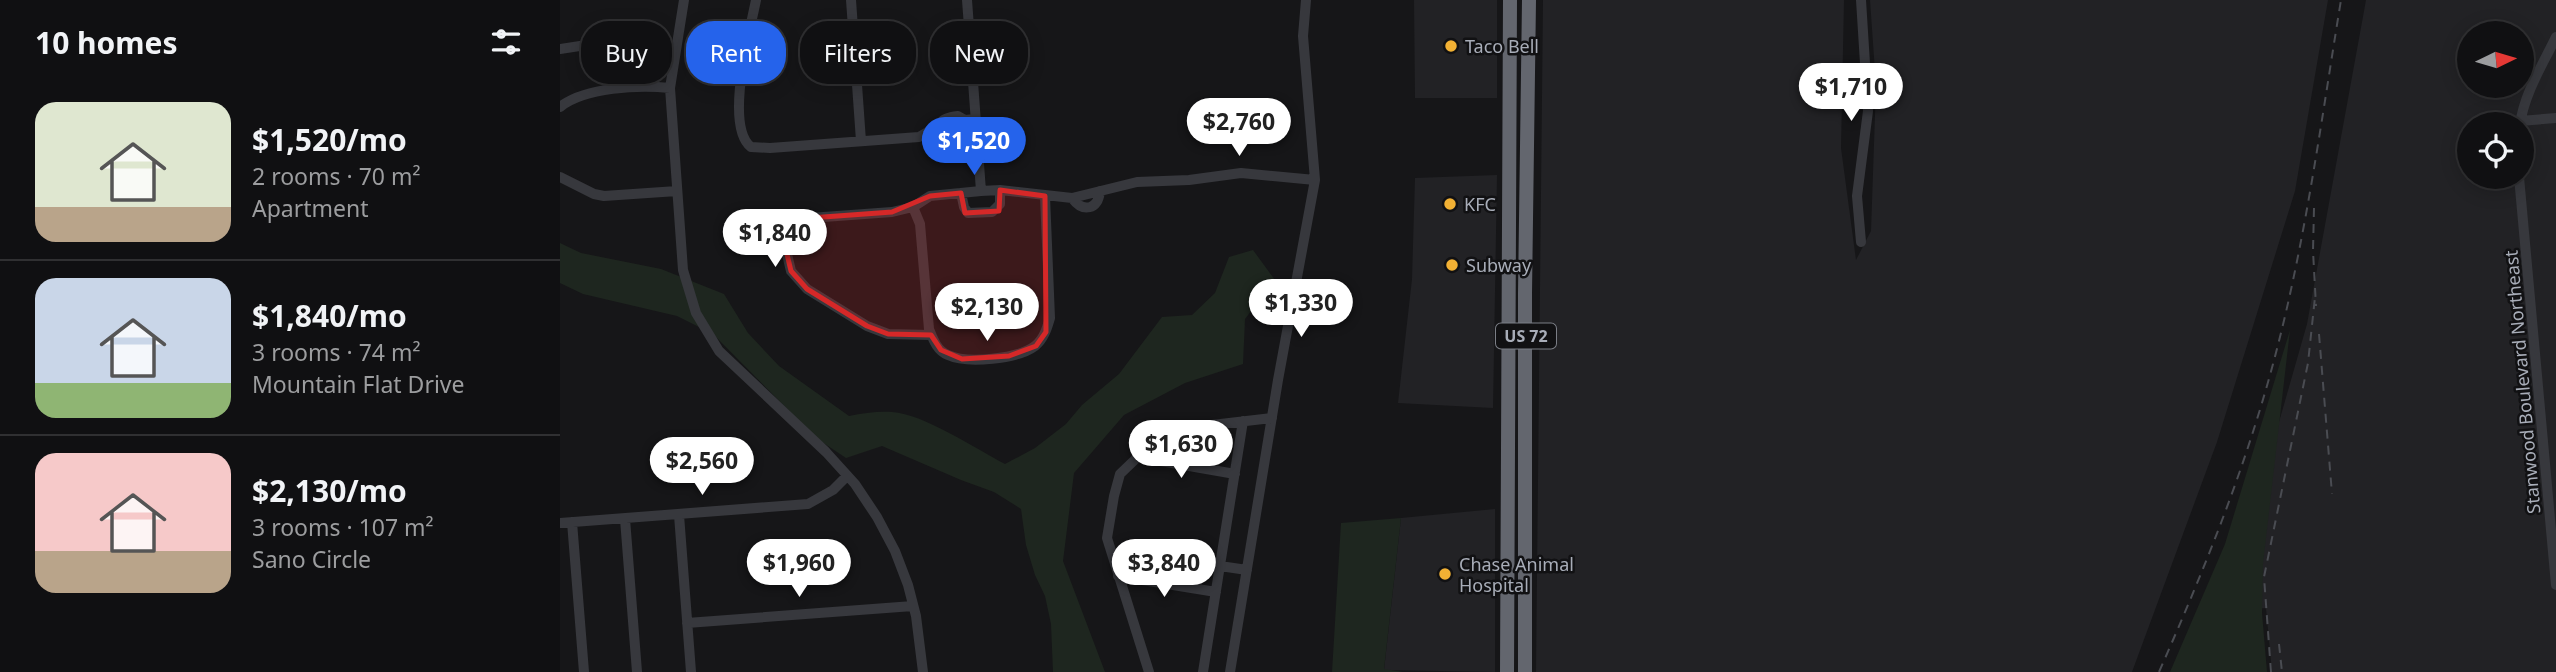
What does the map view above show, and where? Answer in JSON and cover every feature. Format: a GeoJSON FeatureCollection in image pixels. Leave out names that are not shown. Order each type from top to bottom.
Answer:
{"type":"FeatureCollection","features":[{"type":"Feature","properties":{"kind":"highway","name":"US 72"},"geometry":{"type":"LineString","coordinates":[[1507,672],[1510,0]]}},
{"type":"Feature","properties":{"kind":"highway","name":"US 72"},"geometry":{"type":"LineString","coordinates":[[1525,672],[1525,293],[1529,0]]}},
{"type":"Feature","properties":{"kind":"street"},"geometry":{"type":"LineString","coordinates":[[684,0],[670,89],[685,279],[696,313],[719,351],[826,452],[877,517],[895,551],[913,606],[923,672]]}},
{"type":"Feature","properties":{"kind":"street"},"geometry":{"type":"LineString","coordinates":[[757,0],[738,93],[741,128],[746,144],[751,147],[770,148],[919,137],[950,117],[958,116],[970,120]]}},
{"type":"Feature","properties":{"kind":"street"},"geometry":{"type":"LineString","coordinates":[[851,0],[861,141]]}},
{"type":"Feature","properties":{"kind":"street"},"geometry":{"type":"LineString","coordinates":[[967,0],[970,120],[981,191]]}},
{"type":"Feature","properties":{"kind":"street"},"geometry":{"type":"LineString","coordinates":[[1230,672],[1315,180],[1303,36],[1306,0]]}},
{"type":"Feature","properties":{"kind":"street"},"geometry":{"type":"LineString","coordinates":[[1860,243],[1857,196],[1868,111],[1861,0]]}},
{"type":"Feature","properties":{"kind":"street"},"geometry":{"type":"LineString","coordinates":[[2523,112],[2533,80],[2556,37]]}},
{"type":"Feature","properties":{"kind":"street"},"geometry":{"type":"LineString","coordinates":[[560,49],[581,46]]}},
{"type":"Feature","properties":{"kind":"street"},"geometry":{"type":"LineString","coordinates":[[560,107],[583,95],[641,86],[670,89]]}},
{"type":"Feature","properties":{"kind":"street"},"geometry":{"type":"LineString","coordinates":[[2534,121],[2556,118]]}},
{"type":"Feature","properties":{"kind":"street"},"geometry":{"type":"LineString","coordinates":[[931,335],[888,334],[850,317],[807,289],[791,271],[786,250],[796,226],[810,218],[892,212],[913,207],[930,196],[981,191],[1000,190],[1072,198],[1077,205],[1085,208],[1099,201],[1100,191],[1137,182],[1189,180],[1241,173],[1315,180]]}},
{"type":"Feature","properties":{"kind":"street"},"geometry":{"type":"LineString","coordinates":[[560,177],[594,194],[604,196],[677,191]]}},
{"type":"Feature","properties":{"kind":"street","name":"Stanwood Boulevard Northeast"},"geometry":{"type":"LineString","coordinates":[[2520,189],[2556,585]]}},
{"type":"Feature","properties":{"kind":"street"},"geometry":{"type":"LineString","coordinates":[[961,193],[968,213],[992,212],[1000,204],[1000,190]]}},
{"type":"Feature","properties":{"kind":"street"},"geometry":{"type":"LineString","coordinates":[[913,207],[920,223],[929,329],[935,344],[946,355],[962,359],[1009,356],[1035,346],[1046,332],[1050,318],[1045,196]]}},
{"type":"Feature","properties":{"kind":"street"},"geometry":{"type":"LineString","coordinates":[[1149,672],[1107,538],[1120,474],[1144,451],[1178,429],[1272,418]]}},
{"type":"Feature","properties":{"kind":"street"},"geometry":{"type":"LineString","coordinates":[[1203,672],[1243,421]]}},
{"type":"Feature","properties":{"kind":"street"},"geometry":{"type":"LineString","coordinates":[[1144,451],[1155,460],[1235,474]]}},
{"type":"Feature","properties":{"kind":"street"},"geometry":{"type":"LineString","coordinates":[[560,523],[808,504],[833,490],[847,476]]}},
{"type":"Feature","properties":{"kind":"street"},"geometry":{"type":"LineString","coordinates":[[679,515],[691,672]]}},
{"type":"Feature","properties":{"kind":"street"},"geometry":{"type":"LineString","coordinates":[[625,519],[637,672]]}},
{"type":"Feature","properties":{"kind":"street"},"geometry":{"type":"LineString","coordinates":[[572,523],[584,672]]}},
{"type":"Feature","properties":{"kind":"street"},"geometry":{"type":"LineString","coordinates":[[1220,566],[1247,570]]}},
{"type":"Feature","properties":{"kind":"street"},"geometry":{"type":"LineString","coordinates":[[1118,576],[1216,592]]}},
{"type":"Feature","properties":{"kind":"street"},"geometry":{"type":"LineString","coordinates":[[687,623],[913,606]]}},
{"type":"Feature","properties":{"kind":"highlighted area"},"geometry":{"type":"Polygon","coordinates":[[[1000,190],[1045,196],[1046,332],[1036,346],[1009,356],[962,359],[941,350],[931,335],[888,334],[867,326],[807,289],[791,271],[786,250],[796,226],[810,218],[892,212],[930,196],[961,193],[965,213],[999,211],[1000,190]]]}},
{"type":"Feature","properties":{"kind":"shaded area"},"geometry":{"type":"Polygon","coordinates":[[[1414,0],[1497,0],[1497,98],[1415,98],[1414,0]]]}},
{"type":"Feature","properties":{"kind":"shaded area"},"geometry":{"type":"Polygon","coordinates":[[[1543,0],[1844,0],[1841,148],[1856,260],[1871,231],[1876,86],[1870,0],[2328,0],[2295,191],[2217,442],[2132,672],[1536,672],[1543,0]]]}},
{"type":"Feature","properties":{"kind":"shaded area"},"geometry":{"type":"Polygon","coordinates":[[[2366,0],[2556,0],[2556,672],[2272,672],[2266,608],[2219,612],[2255,506],[2307,324],[2366,0]]]}},
{"type":"Feature","properties":{"kind":"shaded area"},"geometry":{"type":"Polygon","coordinates":[[[1497,175],[1493,408],[1398,403],[1412,279],[1415,178],[1497,175]]]}},
{"type":"Feature","properties":{"kind":"shaded area"},"geometry":{"type":"Polygon","coordinates":[[[560,243],[581,253],[661,269],[724,294],[748,333],[779,366],[849,416],[881,412],[905,414],[950,433],[1005,464],[1035,448],[1066,424],[1082,405],[1119,374],[1162,317],[1192,315],[1215,293],[1229,257],[1253,250],[1275,280],[1245,319],[1243,364],[1185,383],[1124,415],[1074,473],[1063,561],[1105,672],[1053,672],[1051,624],[1045,596],[1026,545],[1021,509],[994,492],[882,446],[846,458],[816,438],[713,334],[677,316],[583,294],[560,283],[560,243]]]}},
{"type":"Feature","properties":{"kind":"shaded area"},"geometry":{"type":"Polygon","coordinates":[[[2290,330],[2263,564],[2262,613],[2267,672],[2170,672],[2225,544],[2290,330]]]}},
{"type":"Feature","properties":{"kind":"shaded area"},"geometry":{"type":"Polygon","coordinates":[[[1495,509],[1495,672],[1384,670],[1401,518],[1495,509]]]}},
{"type":"Feature","properties":{"kind":"shaded area"},"geometry":{"type":"Polygon","coordinates":[[[1401,518],[1384,669],[1403,672],[1332,672],[1341,523],[1401,518]]]}},
{"type":"Feature","properties":{"kind":"railway"},"geometry":{"type":"LineString","coordinates":[[2159,672],[2222,520],[2273,364],[2303,229],[2341,0]]}},
{"type":"Feature","properties":{"kind":"railway"},"geometry":{"type":"LineString","coordinates":[[2314,208],[2316,306]]}},
{"type":"Feature","properties":{"kind":"railway"},"geometry":{"type":"LineString","coordinates":[[2271,672],[2264,577],[2308,363],[2315,297]]}},
{"type":"Feature","properties":{"kind":"railway"},"geometry":{"type":"LineString","coordinates":[[2319,334],[2332,494]]}},
{"type":"Feature","properties":{"kind":"railway"},"geometry":{"type":"LineString","coordinates":[[2279,644],[2282,672]]}},
{"type":"Feature","properties":{"kind":"place","name":"Taco Bell"},"geometry":{"type":"Point","coordinates":[1451,46]}},
{"type":"Feature","properties":{"kind":"place","name":"KFC"},"geometry":{"type":"Point","coordinates":[1450,204]}},
{"type":"Feature","properties":{"kind":"place","name":"Subway"},"geometry":{"type":"Point","coordinates":[1452,265]}},
{"type":"Feature","properties":{"kind":"place","name":"Chase Animal Hospital"},"geometry":{"type":"Point","coordinates":[1445,574]}}]}
